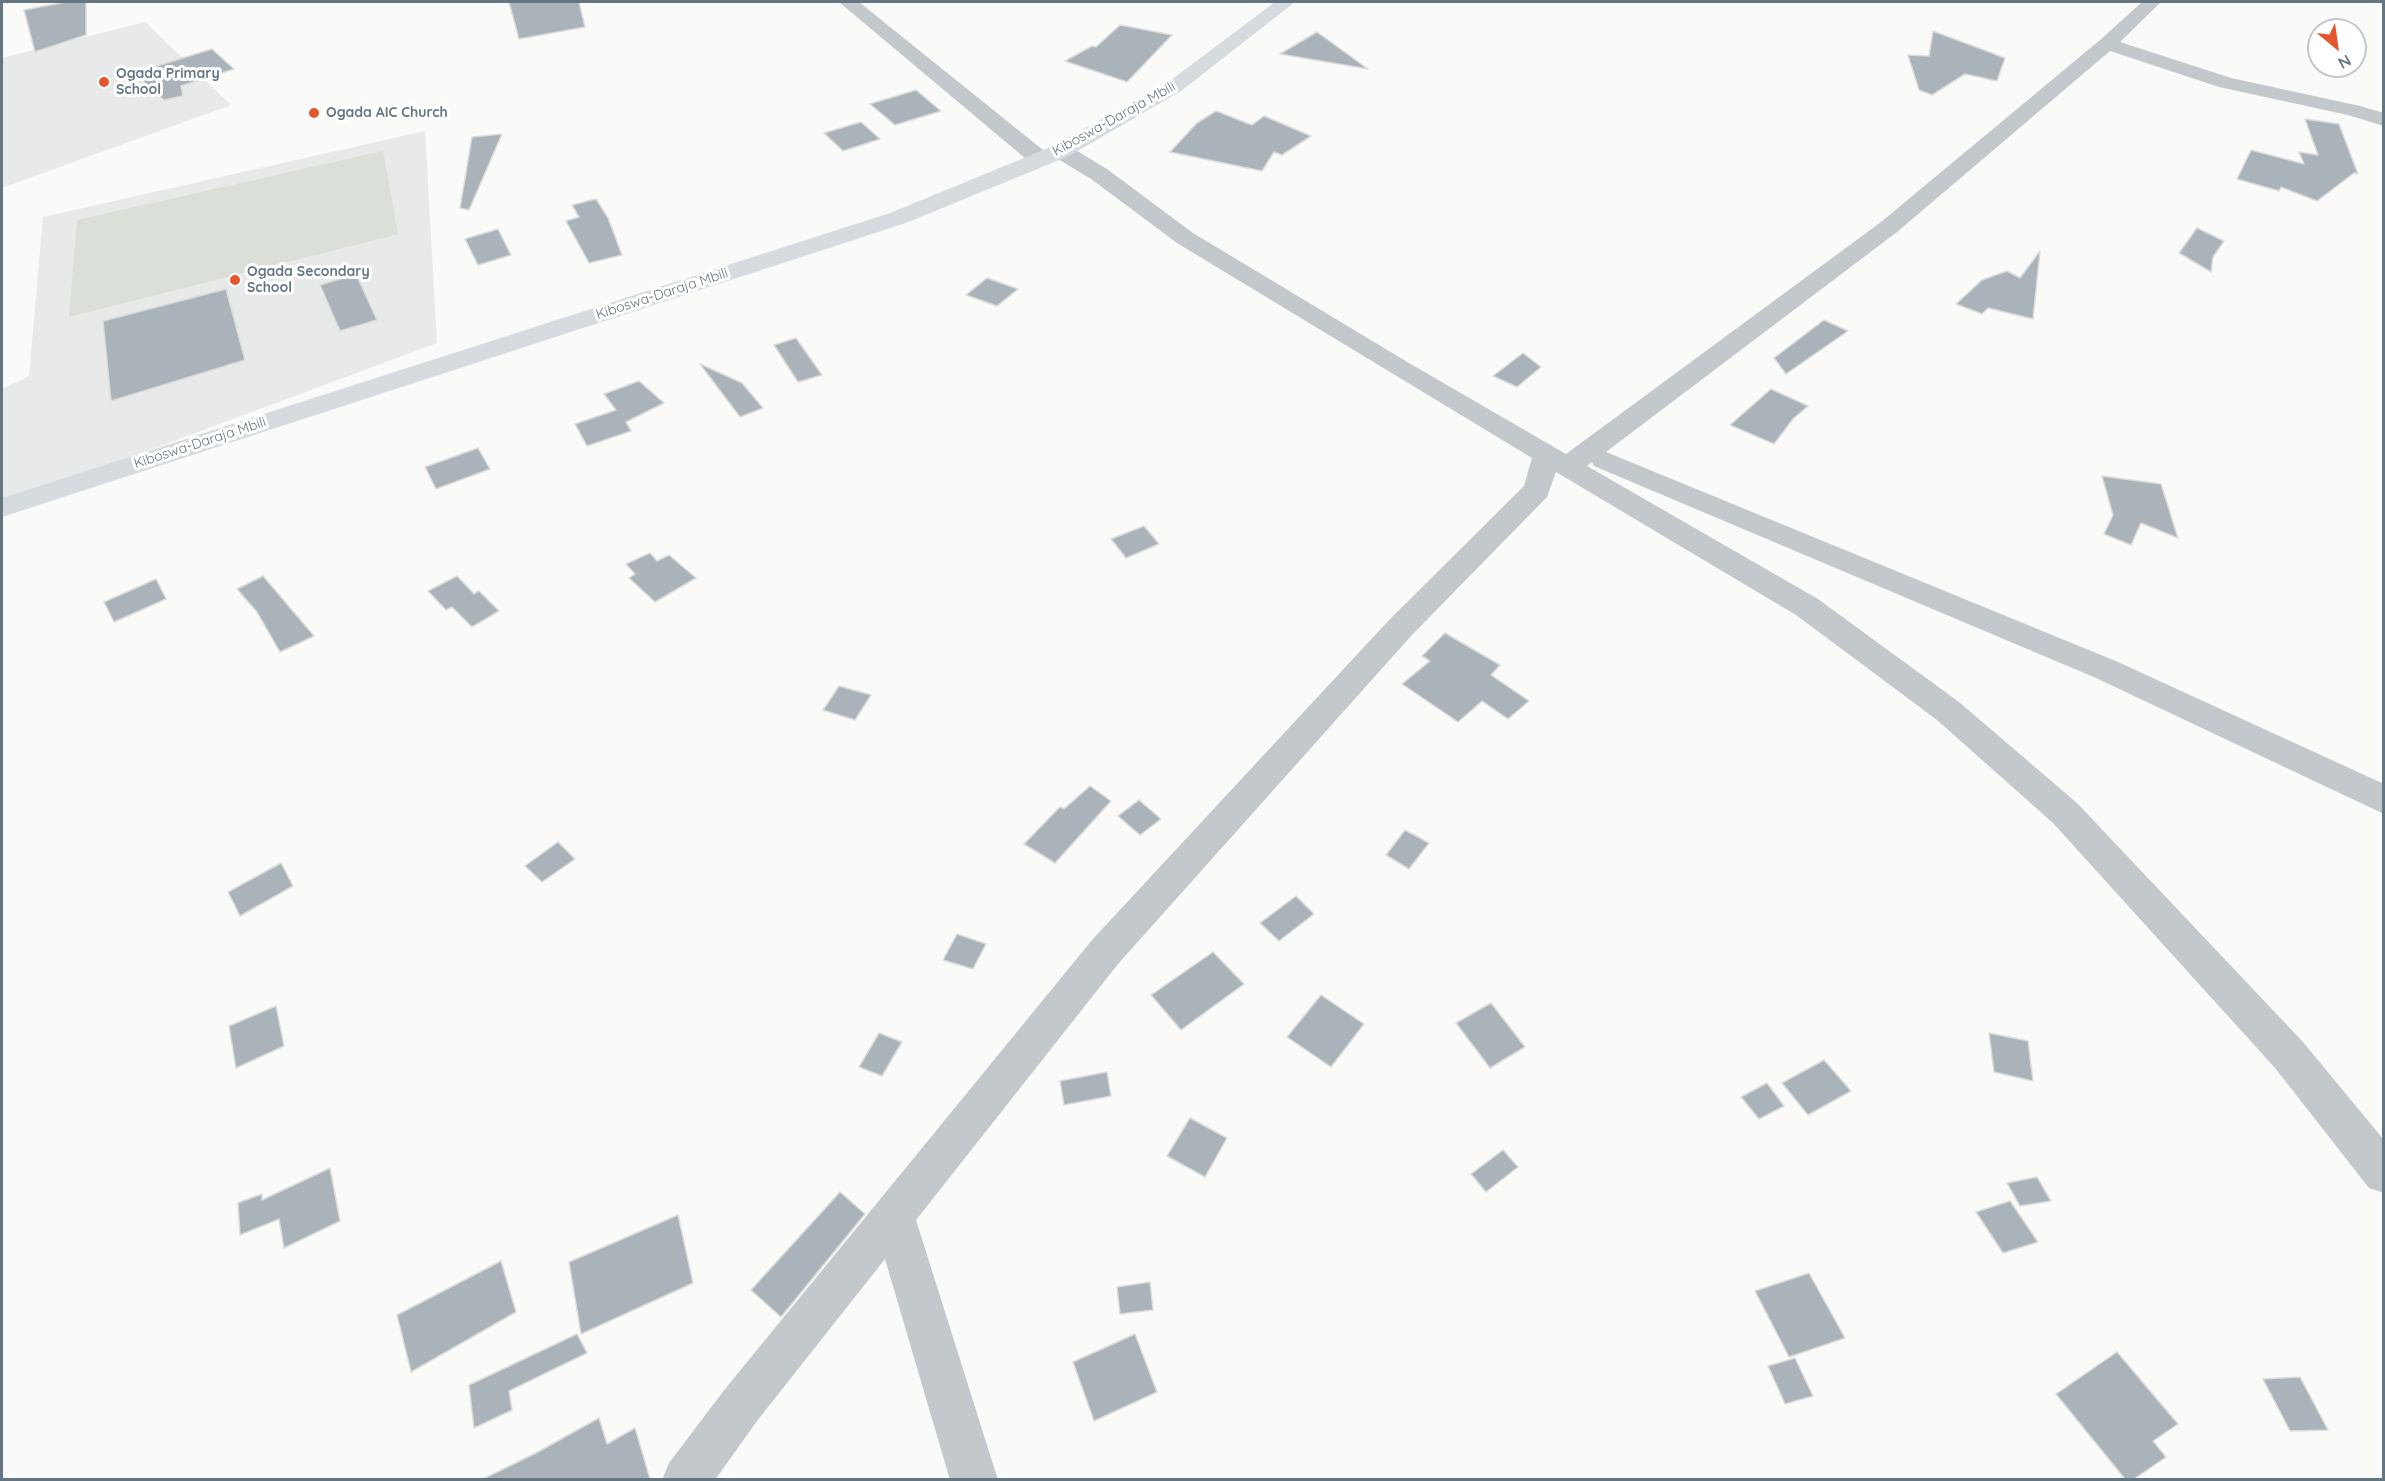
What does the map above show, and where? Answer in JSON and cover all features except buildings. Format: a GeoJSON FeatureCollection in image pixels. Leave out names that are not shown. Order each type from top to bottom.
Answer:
{"type":"FeatureCollection","features":[{"type":"Feature","properties":{"kind":"main road","name":"Kiboswa-Daraja Mbili"},"geometry":{"type":"LineString","coordinates":[[2,508],[898,218],[1050,155],[1174,87],[1286,2]]}},
{"type":"Feature","properties":{"kind":"street"},"geometry":{"type":"LineString","coordinates":[[848,2],[1050,155],[1099,174],[1185,238],[1400,369],[1807,607],[1948,711],[2065,813],[2289,1055],[2384,1173]]}},
{"type":"Feature","properties":{"kind":"street"},"geometry":{"type":"LineString","coordinates":[[686,1479],[741,1405],[1105,952],[1401,628],[1537,490],[1557,461],[1889,227],[2108,44],[2152,2]]}},
{"type":"Feature","properties":{"kind":"street"},"geometry":{"type":"LineString","coordinates":[[2108,44],[2226,83],[2353,110],[2384,120]]}},
{"type":"Feature","properties":{"kind":"street"},"geometry":{"type":"LineString","coordinates":[[1604,460],[2107,670],[2384,800]]}},
{"type":"Feature","properties":{"kind":"street"},"geometry":{"type":"LineString","coordinates":[[894,1216],[974,1479]]}},
{"type":"Feature","properties":{"kind":"shaded area","name":"Ogada Primary School"},"geometry":{"type":"Polygon","coordinates":[[[145,22],[231,105],[2,188],[2,58],[145,22]]]}},
{"type":"Feature","properties":{"kind":"shaded area","name":"Ogada Secondary School"},"geometry":{"type":"Polygon","coordinates":[[[425,131],[437,343],[2,505],[2,389],[29,376],[43,217],[425,131]]]}},
{"type":"Feature","properties":{"kind":"shaded area"},"geometry":{"type":"Polygon","coordinates":[[[383,151],[398,234],[69,317],[77,220],[383,151]]]}},
{"type":"Feature","properties":{"kind":"place","name":"Ogada Primary School"},"geometry":{"type":"Point","coordinates":[104,82]}},
{"type":"Feature","properties":{"kind":"place","name":"Ogada AIC Church"},"geometry":{"type":"Point","coordinates":[314,113]}},
{"type":"Feature","properties":{"kind":"place","name":"Ogada Secondary School"},"geometry":{"type":"Point","coordinates":[235,280]}}]}
